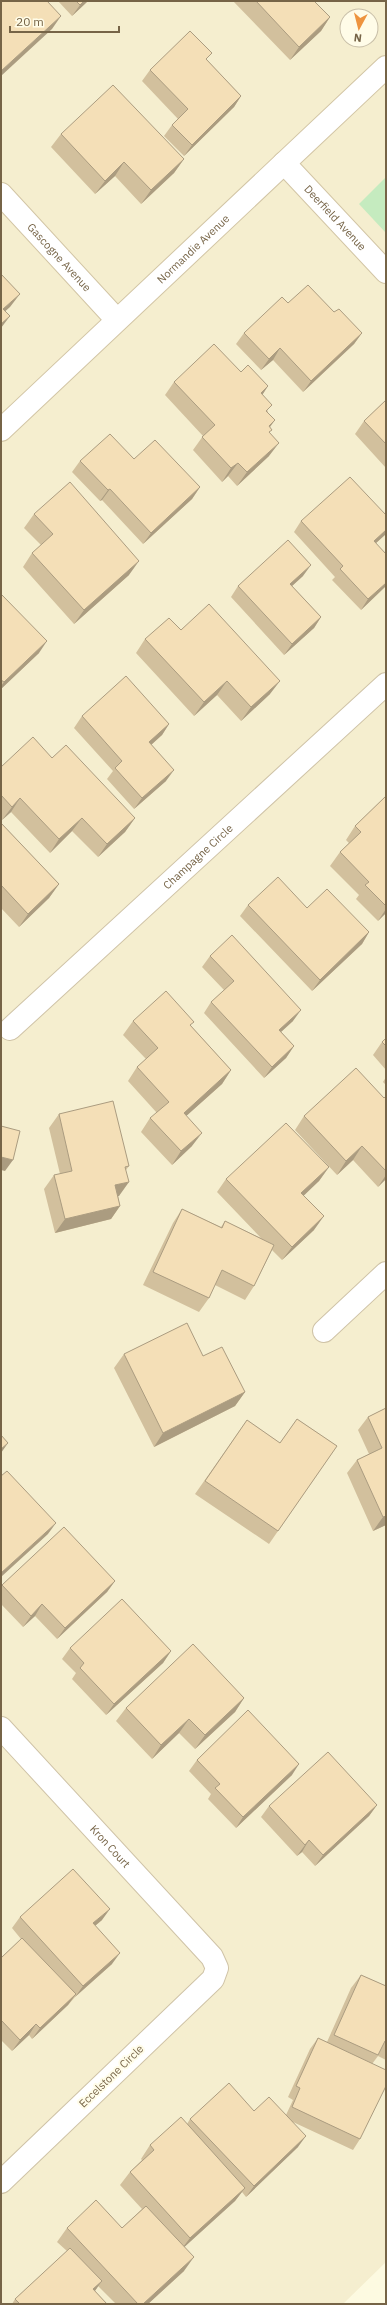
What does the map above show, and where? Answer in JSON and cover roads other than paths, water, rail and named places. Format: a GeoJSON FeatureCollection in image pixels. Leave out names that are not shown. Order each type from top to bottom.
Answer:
{"type":"FeatureCollection","features":[{"type":"Feature","properties":{"kind":"street","name":"Normandie Avenue"},"geometry":{"type":"LineString","coordinates":[[1,430],[386,67]]}},
{"type":"Feature","properties":{"kind":"street","name":"Deerfield Avenue"},"geometry":{"type":"LineString","coordinates":[[284,163],[386,272]]}},
{"type":"Feature","properties":{"kind":"street","name":"Gascogne Avenue"},"geometry":{"type":"LineString","coordinates":[[1,194],[117,320]]}},
{"type":"Feature","properties":{"kind":"street","name":"Champagne Circle"},"geometry":{"type":"LineString","coordinates":[[10,1029],[386,684]]}},
{"type":"Feature","properties":{"kind":"street"},"geometry":{"type":"LineString","coordinates":[[324,1331],[386,1273]]}},
{"type":"Feature","properties":{"kind":"street","name":"Kron Court"},"geometry":{"type":"LineString","coordinates":[[1,1728],[212,1957],[217,1968]]}},
{"type":"Feature","properties":{"kind":"street","name":"Eccelstone Circle"},"geometry":{"type":"LineString","coordinates":[[1,2182],[212,1979],[217,1968]]}}]}
